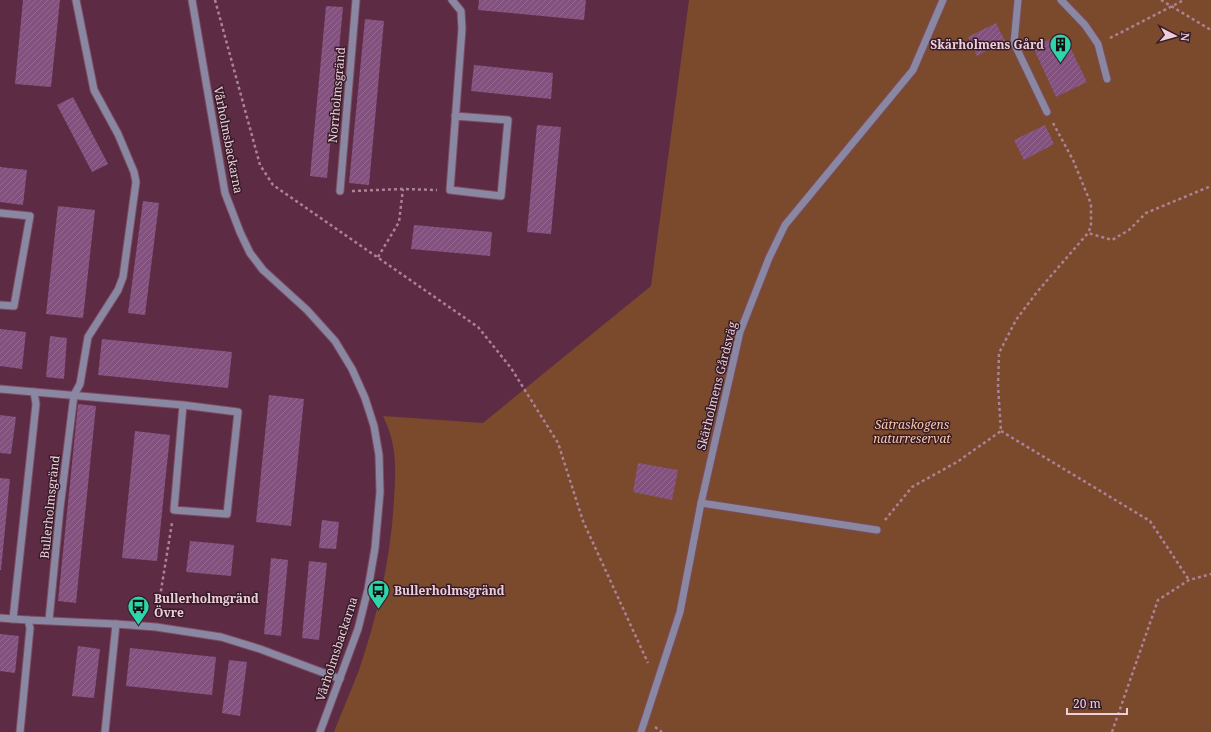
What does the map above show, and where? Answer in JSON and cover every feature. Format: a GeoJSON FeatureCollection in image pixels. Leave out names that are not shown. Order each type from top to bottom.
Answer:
{"type":"FeatureCollection","features":[{"type":"Feature","properties":{"kind":"street","name":"Bullerholmsgränd"},"geometry":{"type":"LineString","coordinates":[[49,620],[60,508],[74,395],[80,384],[88,337],[118,290],[124,277],[136,182],[134,172],[118,134],[94,90],[76,0]]}},
{"type":"Feature","properties":{"kind":"street","name":"Vårholmsbackarna"},"geometry":{"type":"LineString","coordinates":[[192,0],[226,193],[240,232],[250,252],[263,270],[307,310],[335,341],[352,369],[365,398],[374,426],[379,455],[380,492],[368,589],[358,629],[320,732]]}},
{"type":"Feature","properties":{"kind":"street","name":"Norrholmsgränd"},"geometry":{"type":"LineString","coordinates":[[340,191],[356,0]]}},
{"type":"Feature","properties":{"kind":"street"},"geometry":{"type":"LineString","coordinates":[[452,0],[461,10],[462,28],[455,116],[450,190],[501,196],[508,120],[455,116]]}},
{"type":"Feature","properties":{"kind":"street","name":"Skärholmens Gårdsväg"},"geometry":{"type":"LineString","coordinates":[[642,732],[680,612],[701,503],[740,332],[769,258],[785,225],[913,70],[943,0]]}},
{"type":"Feature","properties":{"kind":"street"},"geometry":{"type":"LineString","coordinates":[[1018,0],[1014,43],[1047,112]]}},
{"type":"Feature","properties":{"kind":"street"},"geometry":{"type":"LineString","coordinates":[[1061,0],[1085,25],[1098,44],[1107,79]]}},
{"type":"Feature","properties":{"kind":"street"},"geometry":{"type":"LineString","coordinates":[[0,213],[30,216],[14,306],[0,305]]}},
{"type":"Feature","properties":{"kind":"street"},"geometry":{"type":"LineString","coordinates":[[0,389],[183,405],[238,412],[227,514],[174,510],[183,405]]}},
{"type":"Feature","properties":{"kind":"street"},"geometry":{"type":"LineString","coordinates":[[13,620],[36,404],[34,392]]}},
{"type":"Feature","properties":{"kind":"street"},"geometry":{"type":"LineString","coordinates":[[701,503],[877,530]]}},
{"type":"Feature","properties":{"kind":"street"},"geometry":{"type":"LineString","coordinates":[[0,618],[13,620],[49,620],[156,627],[221,637],[260,649],[340,679]]}},
{"type":"Feature","properties":{"kind":"street"},"geometry":{"type":"LineString","coordinates":[[20,732],[30,635],[28,620]]}},
{"type":"Feature","properties":{"kind":"street"},"geometry":{"type":"LineString","coordinates":[[105,732],[116,624]]}},
{"type":"Feature","properties":{"kind":"path"},"geometry":{"type":"LineString","coordinates":[[215,0],[260,165],[273,185],[478,327],[511,368],[558,443],[583,521],[658,684]]}},
{"type":"Feature","properties":{"kind":"path"},"geometry":{"type":"LineString","coordinates":[[1161,0],[1211,30]]}},
{"type":"Feature","properties":{"kind":"path"},"geometry":{"type":"LineString","coordinates":[[1098,44],[1184,0]]}},
{"type":"Feature","properties":{"kind":"path"},"geometry":{"type":"LineString","coordinates":[[1001,431],[998,386],[999,353],[1016,320],[1037,292],[1088,234],[1091,226],[1091,204],[1073,160],[1047,112]]}},
{"type":"Feature","properties":{"kind":"path"},"geometry":{"type":"LineString","coordinates":[[1088,234],[1112,240],[1129,230],[1146,214],[1211,186]]}},
{"type":"Feature","properties":{"kind":"path"},"geometry":{"type":"LineString","coordinates":[[378,257],[399,222],[403,189]]}},
{"type":"Feature","properties":{"kind":"path"},"geometry":{"type":"LineString","coordinates":[[340,191],[403,189],[450,190]]}},
{"type":"Feature","properties":{"kind":"path"},"geometry":{"type":"LineString","coordinates":[[877,530],[912,487],[957,462],[1001,431]]}},
{"type":"Feature","properties":{"kind":"path"},"geometry":{"type":"LineString","coordinates":[[1001,431],[1150,521],[1189,580]]}},
{"type":"Feature","properties":{"kind":"path"},"geometry":{"type":"LineString","coordinates":[[156,627],[174,510]]}},
{"type":"Feature","properties":{"kind":"path"},"geometry":{"type":"LineString","coordinates":[[1112,732],[1158,600],[1189,580],[1211,574]]}},
{"type":"Feature","properties":{"kind":"green space","name":"Sätraskogens naturreservat"},"geometry":{"type":"Polygon","coordinates":[[[689,0],[1211,0],[1211,732],[334,732],[366,649],[378,607],[387,564],[395,488],[395,466],[391,436],[383,416],[483,423],[651,286],[689,0]]]}},
{"type":"Feature","properties":{"kind":"building"},"geometry":{"type":"Polygon","coordinates":[[[23,0],[60,0],[51,87],[15,84],[23,0]]]}},
{"type":"Feature","properties":{"kind":"building"},"geometry":{"type":"Polygon","coordinates":[[[479,0],[586,0],[584,20],[478,10],[479,0]]]}},
{"type":"Feature","properties":{"kind":"building"},"geometry":{"type":"Polygon","coordinates":[[[326,6],[343,7],[327,178],[310,176],[326,6]]]}},
{"type":"Feature","properties":{"kind":"building"},"geometry":{"type":"Polygon","coordinates":[[[365,19],[384,21],[369,185],[349,183],[365,19]]]}},
{"type":"Feature","properties":{"kind":"building"},"geometry":{"type":"Polygon","coordinates":[[[996,23],[1005,41],[977,56],[968,37],[996,23]]]}},
{"type":"Feature","properties":{"kind":"building","name":"Skärholmens Gård"},"geometry":{"type":"Polygon","coordinates":[[[1063,33],[1087,82],[1056,97],[1033,47],[1063,33]]]}},
{"type":"Feature","properties":{"kind":"building"},"geometry":{"type":"Polygon","coordinates":[[[474,65],[553,73],[551,99],[471,91],[474,65]]]}},
{"type":"Feature","properties":{"kind":"building"},"geometry":{"type":"Polygon","coordinates":[[[73,97],[108,164],[92,172],[57,105],[73,97]]]}},
{"type":"Feature","properties":{"kind":"building"},"geometry":{"type":"Polygon","coordinates":[[[537,125],[561,127],[551,234],[527,232],[537,125]]]}},
{"type":"Feature","properties":{"kind":"building"},"geometry":{"type":"Polygon","coordinates":[[[1045,125],[1054,144],[1024,160],[1014,140],[1045,125]]]}},
{"type":"Feature","properties":{"kind":"building"},"geometry":{"type":"Polygon","coordinates":[[[0,167],[27,170],[23,205],[0,202],[0,167]]]}},
{"type":"Feature","properties":{"kind":"building"},"geometry":{"type":"Polygon","coordinates":[[[143,201],[159,203],[145,315],[128,313],[143,201]]]}},
{"type":"Feature","properties":{"kind":"building"},"geometry":{"type":"Polygon","coordinates":[[[58,206],[95,210],[83,318],[46,314],[58,206]]]}},
{"type":"Feature","properties":{"kind":"building"},"geometry":{"type":"Polygon","coordinates":[[[414,225],[492,232],[490,256],[411,249],[414,225]]]}},
{"type":"Feature","properties":{"kind":"building"},"geometry":{"type":"Polygon","coordinates":[[[0,329],[26,332],[22,369],[0,366],[0,329]]]}},
{"type":"Feature","properties":{"kind":"building"},"geometry":{"type":"Polygon","coordinates":[[[50,336],[67,338],[64,379],[46,377],[50,336]]]}},
{"type":"Feature","properties":{"kind":"building"},"geometry":{"type":"Polygon","coordinates":[[[102,339],[232,352],[228,388],[98,375],[102,339]]]}},
{"type":"Feature","properties":{"kind":"building"},"geometry":{"type":"Polygon","coordinates":[[[269,395],[304,399],[291,526],[256,522],[269,395]]]}},
{"type":"Feature","properties":{"kind":"building"},"geometry":{"type":"Polygon","coordinates":[[[78,404],[96,406],[76,603],[58,601],[78,404]]]}},
{"type":"Feature","properties":{"kind":"building"},"geometry":{"type":"Polygon","coordinates":[[[0,415],[16,417],[11,454],[0,453],[0,415]]]}},
{"type":"Feature","properties":{"kind":"building"},"geometry":{"type":"Polygon","coordinates":[[[135,431],[170,435],[157,561],[122,558],[135,431]]]}},
{"type":"Feature","properties":{"kind":"building"},"geometry":{"type":"Polygon","coordinates":[[[638,463],[678,470],[672,500],[633,492],[638,463]]]}},
{"type":"Feature","properties":{"kind":"building"},"geometry":{"type":"Polygon","coordinates":[[[0,478],[10,479],[1,570],[0,570],[0,478]]]}},
{"type":"Feature","properties":{"kind":"building"},"geometry":{"type":"Polygon","coordinates":[[[322,520],[339,522],[336,549],[319,548],[322,520]]]}},
{"type":"Feature","properties":{"kind":"building"},"geometry":{"type":"Polygon","coordinates":[[[190,541],[234,545],[231,576],[186,572],[190,541]]]}},
{"type":"Feature","properties":{"kind":"building"},"geometry":{"type":"Polygon","coordinates":[[[271,558],[288,560],[281,636],[264,634],[271,558]]]}},
{"type":"Feature","properties":{"kind":"building"},"geometry":{"type":"Polygon","coordinates":[[[309,561],[327,563],[319,640],[302,638],[309,561]]]}},
{"type":"Feature","properties":{"kind":"building"},"geometry":{"type":"Polygon","coordinates":[[[0,634],[19,636],[15,673],[0,671],[0,634]]]}},
{"type":"Feature","properties":{"kind":"building"},"geometry":{"type":"Polygon","coordinates":[[[78,646],[100,649],[94,698],[72,696],[78,646]]]}},
{"type":"Feature","properties":{"kind":"building"},"geometry":{"type":"Polygon","coordinates":[[[130,648],[216,657],[212,695],[126,686],[130,648]]]}},
{"type":"Feature","properties":{"kind":"building"},"geometry":{"type":"Polygon","coordinates":[[[229,660],[247,662],[240,716],[222,713],[229,660]]]}},
{"type":"Feature","properties":{"kind":"place","name":"Skärholmens Gård"},"geometry":{"type":"Point","coordinates":[1060,64]}},
{"type":"Feature","properties":{"kind":"place","name":"Bullerholmsgränd"},"geometry":{"type":"Point","coordinates":[379,610]}},
{"type":"Feature","properties":{"kind":"place","name":"Bullerholmgränd Övre"},"geometry":{"type":"Point","coordinates":[139,626]}}]}
